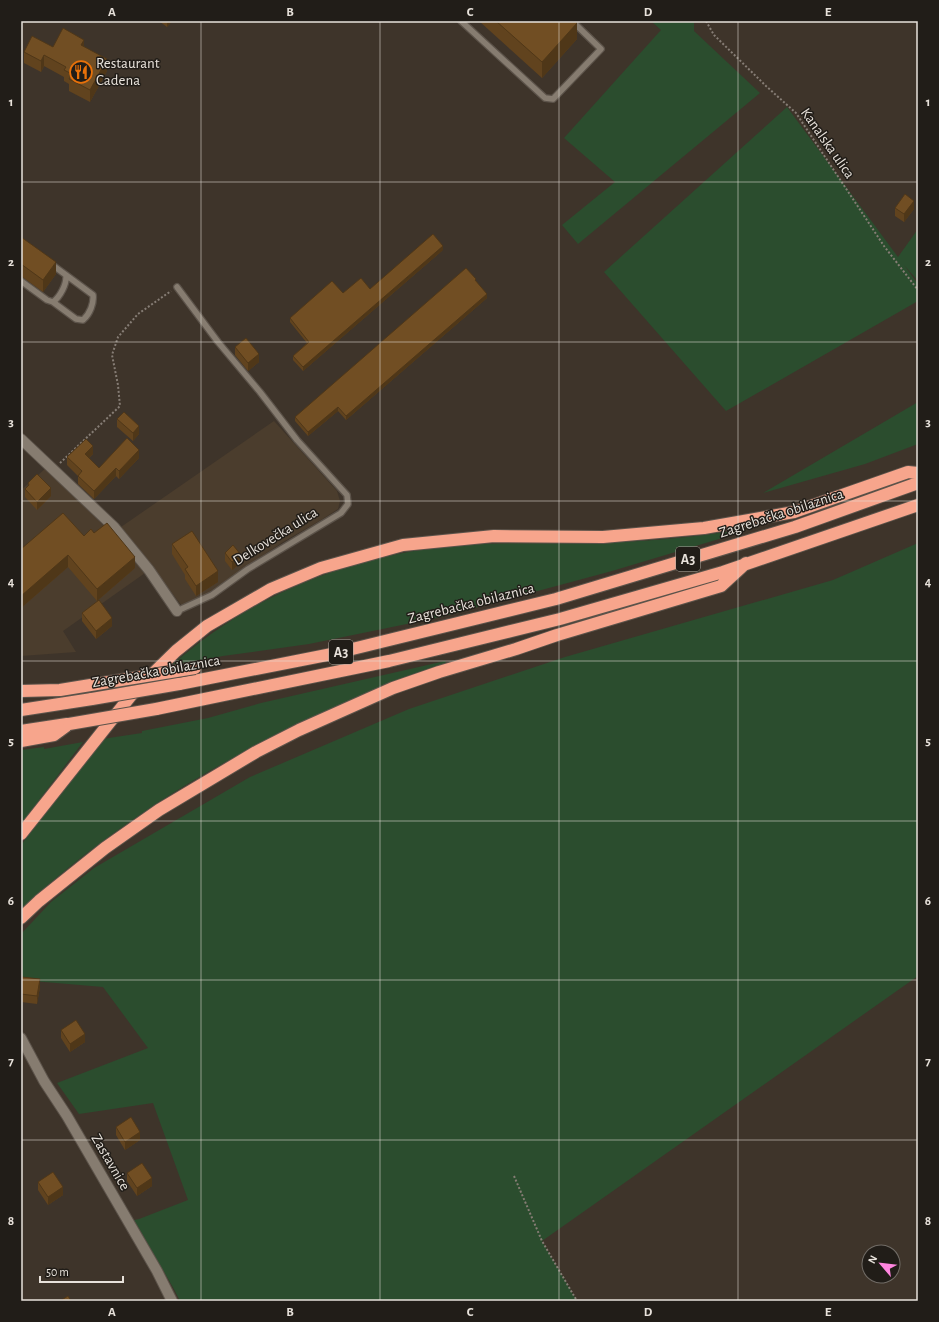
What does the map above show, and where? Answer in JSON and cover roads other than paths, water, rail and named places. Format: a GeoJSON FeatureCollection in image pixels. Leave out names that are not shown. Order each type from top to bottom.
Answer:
{"type":"FeatureCollection","features":[{"type":"Feature","properties":{"kind":"highway"},"geometry":{"type":"LineString","coordinates":[[21,834],[133,693],[176,651],[207,626],[271,589],[321,568],[403,545],[494,536],[603,537],[704,528],[794,512],[908,472],[918,473]]}},
{"type":"Feature","properties":{"kind":"highway","name":"Zagrebačka obilaznica"},"geometry":{"type":"LineString","coordinates":[[21,710],[180,684],[332,654],[556,599],[795,527],[918,483]]}},
{"type":"Feature","properties":{"kind":"highway","name":"A3"},"geometry":{"type":"LineString","coordinates":[[21,731],[156,710],[382,663],[511,632],[746,564],[918,505]]}},
{"type":"Feature","properties":{"kind":"highway"},"geometry":{"type":"LineString","coordinates":[[21,918],[39,901],[105,848],[159,810],[250,756],[299,730],[412,681],[557,635],[721,586],[746,564]]}},
{"type":"Feature","properties":{"kind":"highway"},"geometry":{"type":"LineString","coordinates":[[21,691],[60,690],[195,668],[227,674]]}},
{"type":"Feature","properties":{"kind":"highway"},"geometry":{"type":"LineString","coordinates":[[21,741],[54,735],[69,724]]}},
{"type":"Feature","properties":{"kind":"street","name":"Delkovečka ulica"},"geometry":{"type":"LineString","coordinates":[[21,439],[114,527],[149,570],[177,611]]}},
{"type":"Feature","properties":{"kind":"street","name":"Zastavnice"},"geometry":{"type":"LineString","coordinates":[[21,1038],[44,1081],[67,1116],[157,1271],[172,1301]]}},
{"type":"Feature","properties":{"kind":"lane"},"geometry":{"type":"LineString","coordinates":[[461,21],[544,98],[553,99],[601,49],[572,21]]}},
{"type":"Feature","properties":{"kind":"lane"},"geometry":{"type":"LineString","coordinates":[[21,281],[47,300],[53,302],[76,318],[83,320],[87,317],[94,301],[93,295],[47,261]]}},
{"type":"Feature","properties":{"kind":"lane"},"geometry":{"type":"LineString","coordinates":[[53,302],[63,289],[66,275]]}},
{"type":"Feature","properties":{"kind":"lane","name":"Delkovečka ulica"},"geometry":{"type":"LineString","coordinates":[[177,611],[212,595],[248,568],[341,513],[348,504],[347,495],[297,440],[260,392],[218,342],[178,287]]}},
{"type":"Feature","properties":{"kind":"place","name":"Restaurant Cadena"},"geometry":{"type":"Point","coordinates":[81,72]}}]}
